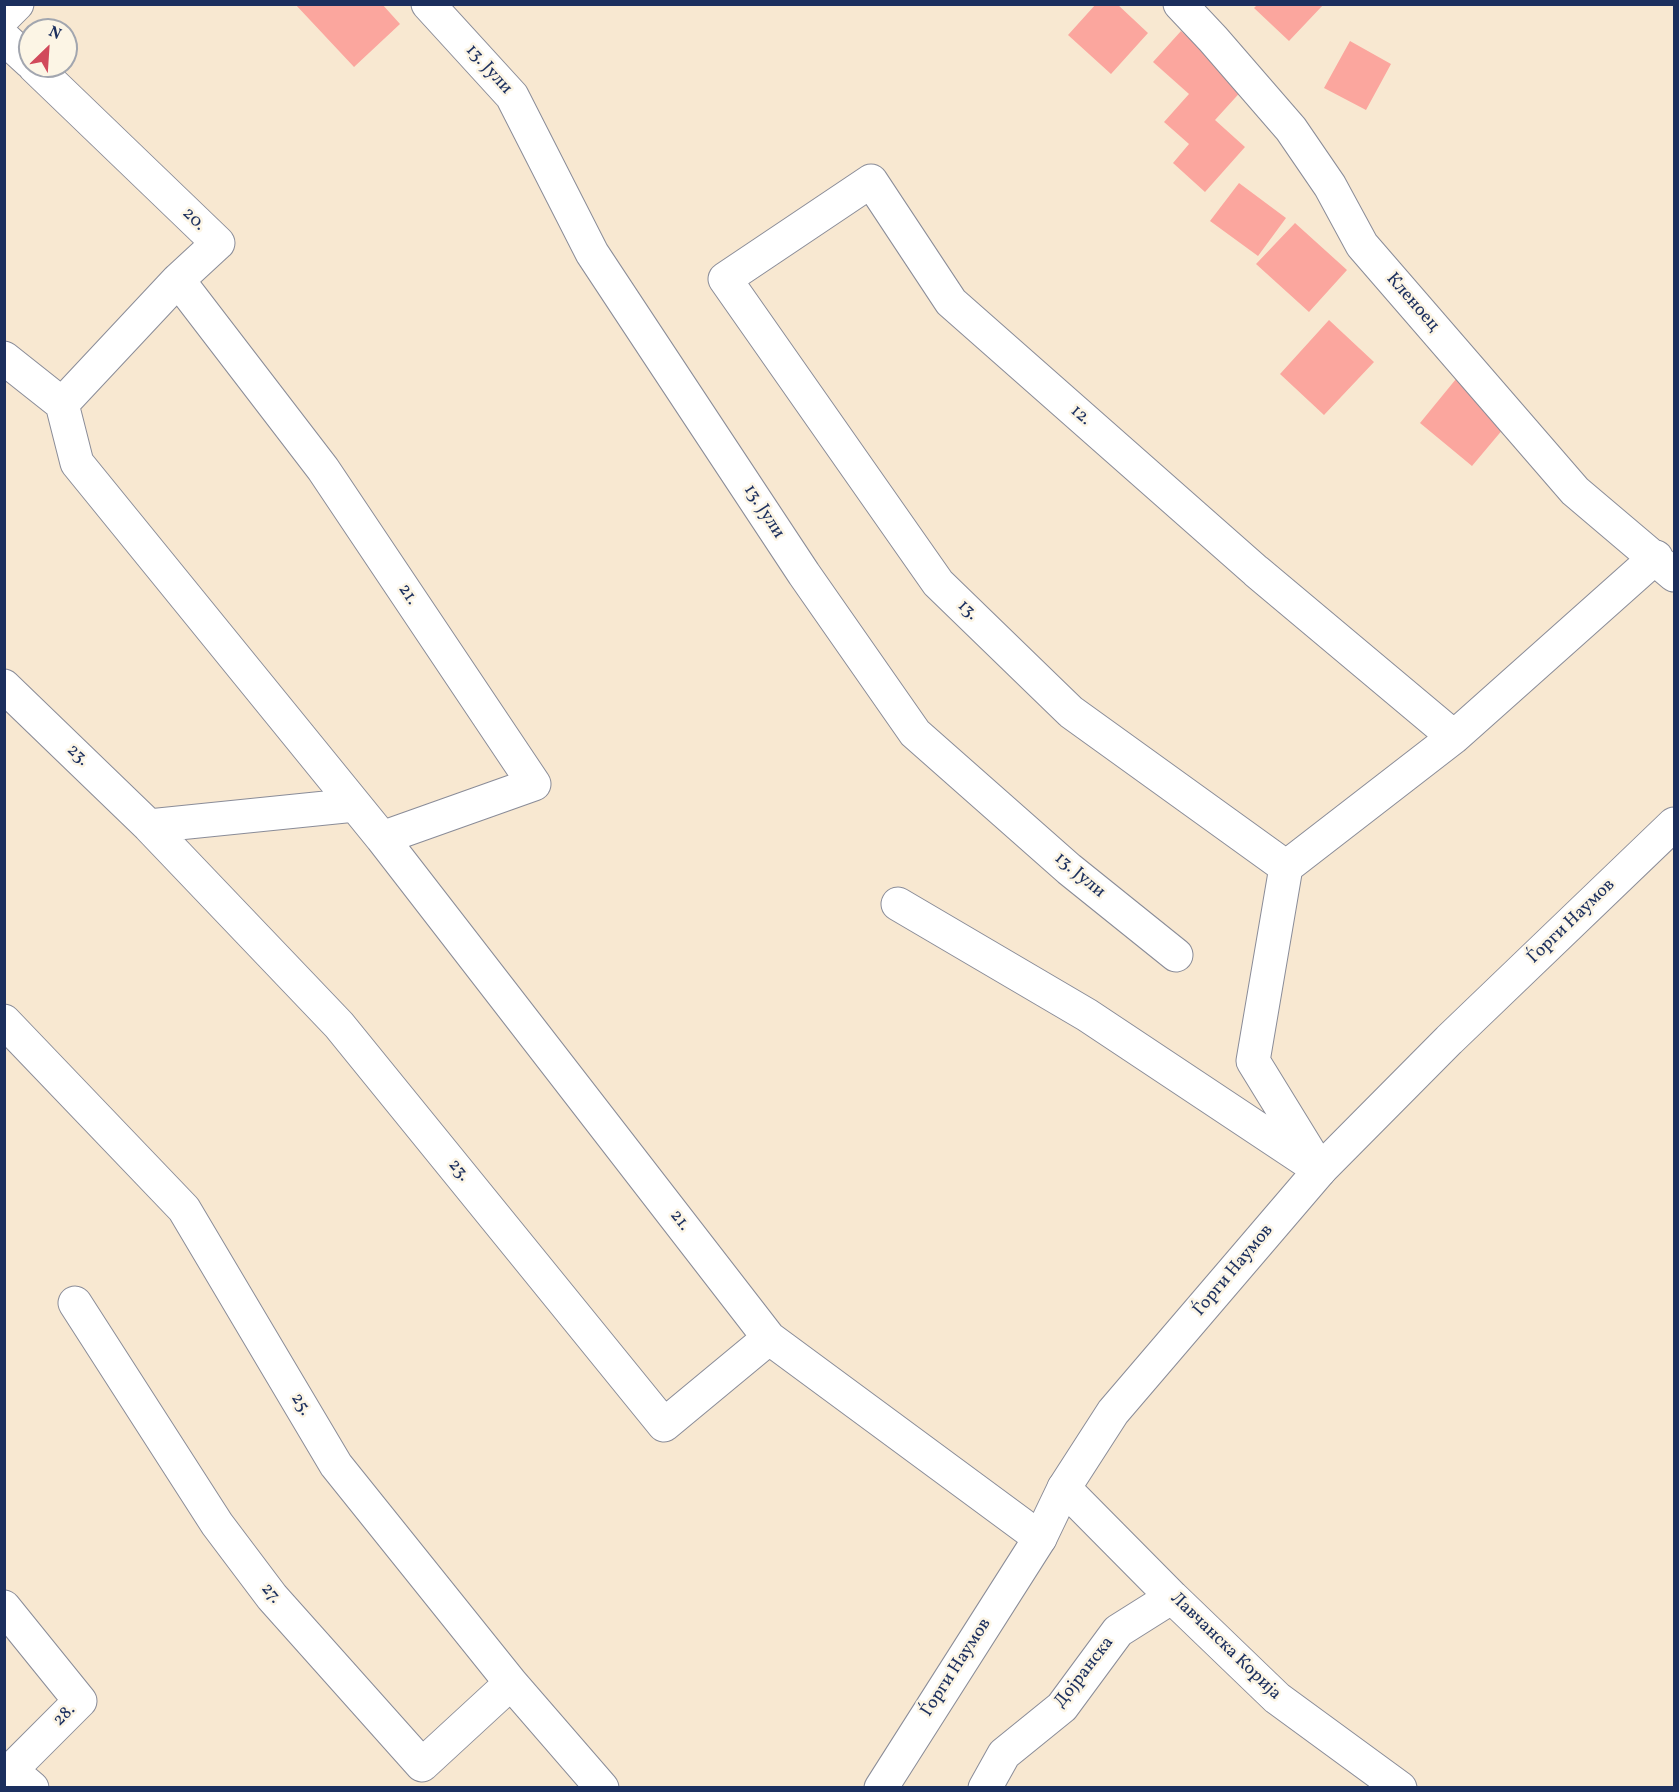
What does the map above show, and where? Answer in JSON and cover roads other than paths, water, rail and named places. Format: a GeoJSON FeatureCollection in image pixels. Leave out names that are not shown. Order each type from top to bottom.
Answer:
{"type":"FeatureCollection","features":[{"type":"Feature","properties":{"kind":"street"},"geometry":{"type":"LineString","coordinates":[[4,17],[17,4]]}},
{"type":"Feature","properties":{"kind":"street","name":"13. Јули"},"geometry":{"type":"LineString","coordinates":[[428,4],[512,96],[592,253],[804,574],[915,733],[1069,869],[1176,956]]}},
{"type":"Feature","properties":{"kind":"street","name":"Кленоец"},"geometry":{"type":"LineString","coordinates":[[1180,4],[1291,129],[1330,186],[1369,253],[1575,491],[1665,566]]}},
{"type":"Feature","properties":{"kind":"street"},"geometry":{"type":"LineString","coordinates":[[4,38],[18,51]]}},
{"type":"Feature","properties":{"kind":"street","name":"20."},"geometry":{"type":"LineString","coordinates":[[46,78],[218,243],[178,280],[62,404]]}},
{"type":"Feature","properties":{"kind":"street","name":"12."},"geometry":{"type":"LineString","coordinates":[[726,279],[871,181],[951,302],[1256,571],[1454,737]]}},
{"type":"Feature","properties":{"kind":"street","name":"13."},"geometry":{"type":"LineString","coordinates":[[726,279],[938,583],[1071,712],[1286,867]]}},
{"type":"Feature","properties":{"kind":"street","name":"21."},"geometry":{"type":"LineString","coordinates":[[178,280],[323,469],[534,784],[382,838]]}},
{"type":"Feature","properties":{"kind":"street"},"geometry":{"type":"LineString","coordinates":[[4,358],[62,404]]}},
{"type":"Feature","properties":{"kind":"street","name":"21."},"geometry":{"type":"LineString","coordinates":[[62,404],[77,463],[382,838],[769,1338],[1040,1539]]}},
{"type":"Feature","properties":{"kind":"street"},"geometry":{"type":"LineString","coordinates":[[1320,1170],[1253,1061],[1286,867],[1454,737],[1665,566]]}},
{"type":"Feature","properties":{"kind":"street","name":"23."},"geometry":{"type":"LineString","coordinates":[[4,686],[149,825],[339,1025],[664,1425],[769,1338]]}},
{"type":"Feature","properties":{"kind":"street"},"geometry":{"type":"LineString","coordinates":[[149,825],[355,805]]}},
{"type":"Feature","properties":{"kind":"street","name":"Ѓорги Наумов"},"geometry":{"type":"LineString","coordinates":[[881,1788],[1040,1539],[1064,1488],[1113,1412],[1320,1170],[1449,1040],[1674,824]]}},
{"type":"Feature","properties":{"kind":"street"},"geometry":{"type":"LineString","coordinates":[[898,904],[1088,1015],[1320,1170]]}},
{"type":"Feature","properties":{"kind":"street","name":"25."},"geometry":{"type":"LineString","coordinates":[[4,1021],[184,1209],[336,1465],[511,1683],[603,1788]]}},
{"type":"Feature","properties":{"kind":"street","name":"27."},"geometry":{"type":"LineString","coordinates":[[75,1303],[217,1524],[272,1598],[422,1765],[511,1683]]}},
{"type":"Feature","properties":{"kind":"street","name":"Лавчанска Корија"},"geometry":{"type":"LineString","coordinates":[[1064,1488],[1277,1698],[1400,1788]]}},
{"type":"Feature","properties":{"kind":"street","name":"Дојранска"},"geometry":{"type":"LineString","coordinates":[[985,1788],[1004,1754],[1062,1707],[1118,1631],[1172,1597]]}},
{"type":"Feature","properties":{"kind":"street","name":"28."},"geometry":{"type":"LineString","coordinates":[[4,1607],[80,1701],[11,1770],[32,1788]]}}]}
